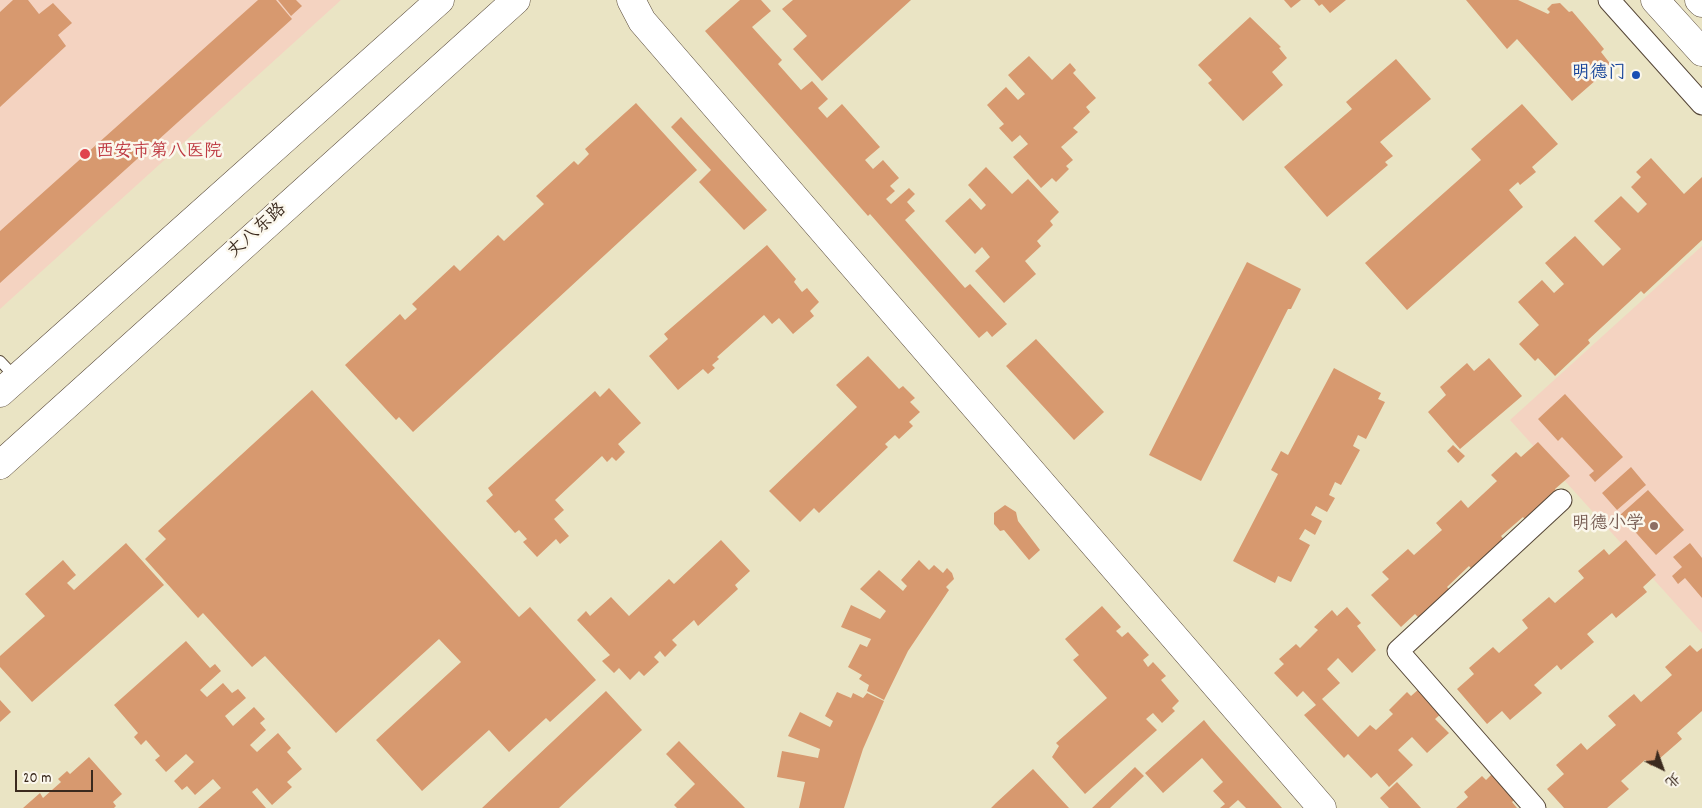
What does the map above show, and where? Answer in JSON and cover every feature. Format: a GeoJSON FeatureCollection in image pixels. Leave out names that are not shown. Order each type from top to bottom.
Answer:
{"type":"FeatureCollection","features":[{"type":"Feature","properties":{"kind":"main road"},"geometry":{"type":"LineString","coordinates":[[6,378],[440,0]]}},
{"type":"Feature","properties":{"kind":"main road","name":"丈八东路"},"geometry":{"type":"LineString","coordinates":[[0,465],[516,0]]}},
{"type":"Feature","properties":{"kind":"main road"},"geometry":{"type":"LineString","coordinates":[[631,0],[642,21],[1322,808]]}},
{"type":"Feature","properties":{"kind":"main road"},"geometry":{"type":"LineString","coordinates":[[1655,0],[1702,52]]}},
{"type":"Feature","properties":{"kind":"main road"},"geometry":{"type":"LineString","coordinates":[[1699,0],[1702,3]]}},
{"type":"Feature","properties":{"kind":"street"},"geometry":{"type":"LineString","coordinates":[[1609,0],[1702,104]]}},
{"type":"Feature","properties":{"kind":"street"},"geometry":{"type":"LineString","coordinates":[[1535,808],[1398,651],[1561,500]]}},
{"type":"Feature","properties":{"kind":"shaded area","name":"西安市第八医院"},"geometry":{"type":"Polygon","coordinates":[[[0,0],[341,0],[0,309],[0,0]]]}},
{"type":"Feature","properties":{"kind":"shaded area","name":"明德小学"},"geometry":{"type":"Polygon","coordinates":[[[1702,246],[1702,633],[1510,420],[1702,246]]]}},
{"type":"Feature","properties":{"kind":"building"},"geometry":{"type":"Polygon","coordinates":[[[13,0],[28,0],[39,14],[53,3],[72,23],[58,35],[66,46],[0,107],[0,12],[13,0]]]}},
{"type":"Feature","properties":{"kind":"building"},"geometry":{"type":"Polygon","coordinates":[[[258,0],[276,0],[292,19],[0,283],[0,231],[258,0]]]}},
{"type":"Feature","properties":{"kind":"building"},"geometry":{"type":"Polygon","coordinates":[[[278,0],[296,0],[302,6],[291,16],[278,0]]]}},
{"type":"Feature","properties":{"kind":"building"},"geometry":{"type":"Polygon","coordinates":[[[740,0],[761,0],[771,11],[752,27],[782,60],[778,64],[801,90],[812,81],[828,99],[818,108],[827,118],[842,104],[880,147],[865,160],[873,169],[883,160],[899,178],[890,186],[895,191],[886,199],[891,204],[909,188],[915,194],[907,202],[915,211],[905,220],[965,288],[970,284],[1007,324],[992,337],[987,331],[979,338],[870,214],[868,216],[705,31],[740,0]]]}},
{"type":"Feature","properties":{"kind":"building"},"geometry":{"type":"Polygon","coordinates":[[[793,0],[911,0],[822,81],[793,49],[807,36],[782,9],[793,0]]]}},
{"type":"Feature","properties":{"kind":"building"},"geometry":{"type":"Polygon","coordinates":[[[1284,0],[1301,0],[1291,8],[1284,0]]]}},
{"type":"Feature","properties":{"kind":"building"},"geometry":{"type":"Polygon","coordinates":[[[1314,0],[1346,0],[1330,13],[1322,4],[1319,6],[1314,0]]]}},
{"type":"Feature","properties":{"kind":"building"},"geometry":{"type":"Polygon","coordinates":[[[1466,0],[1518,0],[1548,14],[1550,12],[1547,9],[1552,4],[1560,3],[1569,12],[1572,11],[1595,38],[1604,49],[1601,52],[1612,66],[1572,101],[1517,39],[1507,49],[1466,0]]]}},
{"type":"Feature","properties":{"kind":"building"},"geometry":{"type":"Polygon","coordinates":[[[1250,17],[1281,47],[1279,48],[1287,58],[1272,72],[1283,85],[1243,121],[1208,83],[1212,80],[1198,65],[1250,17]]]}},
{"type":"Feature","properties":{"kind":"building"},"geometry":{"type":"Polygon","coordinates":[[[1029,56],[1052,80],[1070,63],[1076,70],[1073,73],[1096,98],[1086,107],[1090,112],[1073,128],[1078,132],[1061,147],[1073,160],[1066,166],[1069,169],[1056,182],[1052,178],[1041,188],[1013,157],[1028,144],[1020,135],[1012,142],[999,128],[1004,124],[987,105],[1006,87],[1018,100],[1025,94],[1008,75],[1029,56]]]}},
{"type":"Feature","properties":{"kind":"building"},"geometry":{"type":"Polygon","coordinates":[[[1396,59],[1431,99],[1380,142],[1393,156],[1385,162],[1388,165],[1327,217],[1284,167],[1352,109],[1346,102],[1396,59]]]}},
{"type":"Feature","properties":{"kind":"building"},"geometry":{"type":"Polygon","coordinates":[[[636,103],[697,170],[413,432],[399,417],[396,420],[345,365],[400,314],[405,320],[417,309],[412,304],[454,265],[460,271],[498,235],[504,241],[544,204],[536,196],[574,161],[578,165],[589,154],[585,149],[636,103]]]}},
{"type":"Feature","properties":{"kind":"building"},"geometry":{"type":"Polygon","coordinates":[[[1522,104],[1558,144],[1532,167],[1536,172],[1520,185],[1518,182],[1509,190],[1523,207],[1407,310],[1365,263],[1481,160],[1471,149],[1522,104]]]}},
{"type":"Feature","properties":{"kind":"building"},"geometry":{"type":"Polygon","coordinates":[[[681,117],[767,210],[744,230],[699,182],[711,170],[671,127],[681,117]]]}},
{"type":"Feature","properties":{"kind":"building"},"geometry":{"type":"Polygon","coordinates":[[[1651,158],[1684,194],[1702,177],[1702,240],[1644,294],[1641,291],[1588,340],[1590,343],[1555,376],[1538,358],[1535,361],[1519,344],[1539,325],[1518,302],[1542,280],[1554,293],[1564,284],[1545,263],[1575,236],[1603,266],[1621,249],[1594,221],[1621,196],[1638,213],[1647,204],[1631,187],[1641,177],[1636,172],[1651,158]]]}},
{"type":"Feature","properties":{"kind":"building"},"geometry":{"type":"Polygon","coordinates":[[[986,167],[1012,194],[1028,179],[1059,212],[1050,221],[1053,225],[1037,241],[1041,246],[1025,261],[1036,274],[1004,303],[975,271],[990,257],[982,247],[975,254],[945,221],[970,198],[981,210],[986,205],[968,185],[986,167]]]}},
{"type":"Feature","properties":{"kind":"building"},"geometry":{"type":"Polygon","coordinates":[[[767,245],[796,279],[794,282],[802,292],[807,288],[819,302],[810,311],[814,316],[793,334],[779,318],[772,324],[764,315],[717,357],[719,359],[712,365],[715,368],[708,374],[703,369],[678,390],[649,356],[668,339],[664,334],[767,245]]]}},
{"type":"Feature","properties":{"kind":"building"},"geometry":{"type":"Polygon","coordinates":[[[1247,262],[1301,289],[1291,309],[1288,309],[1201,481],[1149,455],[1247,262]]]}},
{"type":"Feature","properties":{"kind":"building"},"geometry":{"type":"Polygon","coordinates":[[[1036,339],[1104,412],[1074,440],[1006,366],[1036,339]]]}},
{"type":"Feature","properties":{"kind":"building"},"geometry":{"type":"Polygon","coordinates":[[[868,356],[899,389],[903,386],[915,398],[910,402],[920,412],[909,422],[913,426],[899,439],[895,435],[885,444],[888,447],[819,513],[814,508],[800,522],[769,491],[857,407],[836,385],[868,356]]]}},
{"type":"Feature","properties":{"kind":"building"},"geometry":{"type":"Polygon","coordinates":[[[1489,358],[1522,396],[1460,449],[1428,412],[1446,395],[1440,387],[1467,363],[1474,371],[1489,358]]]}},
{"type":"Feature","properties":{"kind":"building"},"geometry":{"type":"Polygon","coordinates":[[[1334,368],[1381,393],[1378,399],[1385,402],[1366,439],[1358,435],[1353,446],[1360,450],[1341,485],[1335,482],[1329,495],[1335,498],[1327,512],[1316,506],[1311,515],[1322,521],[1315,535],[1305,529],[1299,539],[1310,545],[1291,582],[1278,576],[1275,583],[1233,561],[1278,474],[1271,470],[1281,451],[1288,455],[1334,368]]]}},
{"type":"Feature","properties":{"kind":"building"},"geometry":{"type":"Polygon","coordinates":[[[609,388],[641,423],[618,444],[625,452],[616,461],[612,457],[607,462],[602,456],[555,500],[564,510],[554,519],[569,536],[560,544],[556,539],[537,557],[523,542],[527,539],[519,530],[515,533],[486,501],[493,495],[488,488],[595,391],[600,397],[609,388]]]}},
{"type":"Feature","properties":{"kind":"building"},"geometry":{"type":"Polygon","coordinates":[[[312,390],[519,617],[530,607],[596,680],[550,722],[546,718],[509,752],[489,730],[422,791],[376,740],[461,662],[439,639],[336,733],[265,656],[252,667],[203,613],[198,618],[145,559],[166,539],[158,531],[312,390]]]}},
{"type":"Feature","properties":{"kind":"building"},"geometry":{"type":"Polygon","coordinates":[[[1565,394],[1623,457],[1595,482],[1589,475],[1594,471],[1562,437],[1558,441],[1538,419],[1565,394]]]}},
{"type":"Feature","properties":{"kind":"building"},"geometry":{"type":"Polygon","coordinates":[[[1538,442],[1570,476],[1555,489],[1561,497],[1530,525],[1523,517],[1501,536],[1508,545],[1476,574],[1469,566],[1447,587],[1453,593],[1422,621],[1415,614],[1401,627],[1371,595],[1389,579],[1382,572],[1408,549],[1414,555],[1442,530],[1436,523],[1461,500],[1468,508],[1497,481],[1491,475],[1516,452],[1521,457],[1538,442]]]}},
{"type":"Feature","properties":{"kind":"building"},"geometry":{"type":"Polygon","coordinates":[[[1453,445],[1465,456],[1458,463],[1447,451],[1453,445]]]}},
{"type":"Feature","properties":{"kind":"building"},"geometry":{"type":"Polygon","coordinates":[[[1631,467],[1646,485],[1617,510],[1602,493],[1631,467]]]}},
{"type":"Feature","properties":{"kind":"building"},"geometry":{"type":"Polygon","coordinates":[[[1648,490],[1684,530],[1656,555],[1620,515],[1648,490]]]}},
{"type":"Feature","properties":{"kind":"building"},"geometry":{"type":"Polygon","coordinates":[[[1005,505],[1016,512],[1018,521],[1040,550],[1029,560],[1004,530],[1000,531],[994,524],[994,513],[1005,505]]]}},
{"type":"Feature","properties":{"kind":"building"},"geometry":{"type":"Polygon","coordinates":[[[721,540],[750,571],[735,585],[738,589],[698,626],[694,620],[672,640],[677,645],[665,657],[660,651],[654,657],[659,662],[644,676],[639,671],[630,680],[619,668],[614,673],[602,661],[610,655],[577,620],[586,611],[590,616],[611,597],[629,616],[669,579],[674,584],[721,540]]]}},
{"type":"Feature","properties":{"kind":"building"},"geometry":{"type":"Polygon","coordinates":[[[1626,540],[1656,575],[1643,587],[1647,592],[1616,618],[1612,613],[1587,634],[1594,642],[1561,670],[1557,665],[1534,685],[1542,693],[1510,720],[1502,711],[1487,724],[1457,689],[1474,674],[1469,668],[1493,647],[1499,653],[1528,628],[1522,620],[1549,597],[1555,603],[1584,578],[1578,571],[1604,549],[1609,555],[1626,540]]]}},
{"type":"Feature","properties":{"kind":"building"},"geometry":{"type":"Polygon","coordinates":[[[126,543],[164,585],[32,702],[0,667],[0,656],[45,616],[25,594],[63,560],[76,575],[67,583],[74,590],[126,543]]]}},
{"type":"Feature","properties":{"kind":"building"},"geometry":{"type":"Polygon","coordinates":[[[1690,543],[1702,558],[1702,598],[1685,578],[1678,584],[1672,576],[1682,567],[1673,557],[1690,543]]]}},
{"type":"Feature","properties":{"kind":"building"},"geometry":{"type":"Polygon","coordinates":[[[919,560],[929,570],[934,565],[943,573],[947,568],[952,573],[954,579],[946,587],[949,590],[908,651],[884,700],[867,691],[869,685],[859,679],[862,675],[848,667],[860,644],[867,647],[871,639],[841,627],[851,605],[880,619],[886,611],[860,589],[879,570],[903,591],[907,586],[901,580],[919,560]]]}},
{"type":"Feature","properties":{"kind":"building"},"geometry":{"type":"Polygon","coordinates":[[[1102,606],[1121,627],[1116,631],[1122,637],[1128,632],[1149,655],[1143,660],[1148,667],[1153,662],[1166,676],[1161,680],[1179,701],[1172,708],[1175,711],[1162,723],[1153,713],[1146,719],[1157,730],[1085,794],[1052,757],[1059,746],[1056,743],[1107,698],[1073,660],[1079,655],[1065,639],[1102,606]]]}},
{"type":"Feature","properties":{"kind":"building"},"geometry":{"type":"Polygon","coordinates":[[[1347,607],[1361,623],[1357,626],[1376,650],[1352,673],[1338,658],[1327,669],[1340,683],[1322,699],[1358,737],[1370,725],[1376,730],[1393,714],[1389,710],[1407,692],[1411,696],[1419,689],[1442,713],[1435,719],[1449,733],[1427,753],[1412,737],[1398,750],[1413,765],[1389,787],[1377,773],[1371,778],[1348,754],[1344,758],[1304,715],[1316,705],[1303,691],[1297,697],[1274,673],[1284,664],[1279,659],[1296,644],[1300,648],[1318,630],[1314,627],[1332,610],[1337,616],[1347,607]]]}},
{"type":"Feature","properties":{"kind":"building"},"geometry":{"type":"Polygon","coordinates":[[[186,641],[210,668],[215,664],[221,671],[200,690],[207,697],[223,683],[232,693],[238,689],[246,698],[225,716],[233,726],[254,707],[265,719],[260,723],[266,730],[250,745],[257,752],[278,733],[291,748],[287,752],[302,769],[287,782],[292,787],[272,805],[257,788],[252,792],[266,808],[198,808],[221,788],[213,779],[195,795],[187,786],[182,790],[174,781],[194,762],[186,754],[166,772],[155,760],[160,756],[146,740],[141,745],[134,737],[138,733],[114,705],[186,641]]]}},
{"type":"Feature","properties":{"kind":"building"},"geometry":{"type":"Polygon","coordinates":[[[1690,645],[1697,652],[1702,648],[1702,711],[1677,733],[1682,739],[1651,766],[1645,760],[1621,781],[1629,789],[1607,808],[1564,808],[1547,789],[1564,774],[1556,765],[1581,743],[1587,750],[1616,725],[1608,716],[1634,694],[1641,702],[1672,675],[1665,667],[1690,645]]]}},
{"type":"Feature","properties":{"kind":"building"},"geometry":{"type":"Polygon","coordinates":[[[606,691],[642,730],[559,808],[482,808],[606,691]]]}},
{"type":"Feature","properties":{"kind":"building"},"geometry":{"type":"Polygon","coordinates":[[[837,692],[851,698],[853,693],[863,698],[867,693],[884,701],[863,749],[844,808],[799,808],[805,782],[777,777],[782,751],[818,758],[820,749],[788,736],[800,712],[830,727],[833,721],[825,716],[837,692]]]}},
{"type":"Feature","properties":{"kind":"building"},"geometry":{"type":"Polygon","coordinates":[[[0,700],[11,712],[0,722],[0,700]]]}},
{"type":"Feature","properties":{"kind":"building"},"geometry":{"type":"Polygon","coordinates":[[[1204,720],[1282,808],[1246,808],[1238,800],[1229,808],[1220,808],[1225,804],[1213,791],[1223,782],[1202,758],[1163,793],[1145,773],[1204,720]]]}},
{"type":"Feature","properties":{"kind":"building"},"geometry":{"type":"Polygon","coordinates":[[[679,741],[745,808],[677,808],[674,805],[695,784],[666,754],[679,741]]]}},
{"type":"Feature","properties":{"kind":"building"},"geometry":{"type":"Polygon","coordinates":[[[89,757],[122,794],[113,802],[116,806],[114,808],[23,808],[40,793],[43,798],[61,782],[58,779],[67,771],[70,774],[89,757]]]}},
{"type":"Feature","properties":{"kind":"building"},"geometry":{"type":"Polygon","coordinates":[[[1135,767],[1144,776],[1110,808],[1092,808],[1135,767]]]}},
{"type":"Feature","properties":{"kind":"building"},"geometry":{"type":"Polygon","coordinates":[[[1033,769],[1069,808],[991,808],[996,803],[1033,769]]]}},
{"type":"Feature","properties":{"kind":"building"},"geometry":{"type":"Polygon","coordinates":[[[1495,771],[1518,796],[1512,802],[1517,808],[1456,808],[1468,797],[1464,792],[1482,776],[1486,780],[1495,771]]]}},
{"type":"Feature","properties":{"kind":"building"},"geometry":{"type":"Polygon","coordinates":[[[1397,782],[1421,808],[1389,808],[1380,798],[1397,782]]]}},
{"type":"Feature","properties":{"kind":"place","name":"明德门"},"geometry":{"type":"Point","coordinates":[1636,75]}},
{"type":"Feature","properties":{"kind":"place","name":"西安市第八医院"},"geometry":{"type":"Point","coordinates":[85,154]}},
{"type":"Feature","properties":{"kind":"place","name":"明德小学"},"geometry":{"type":"Point","coordinates":[1654,526]}}]}
